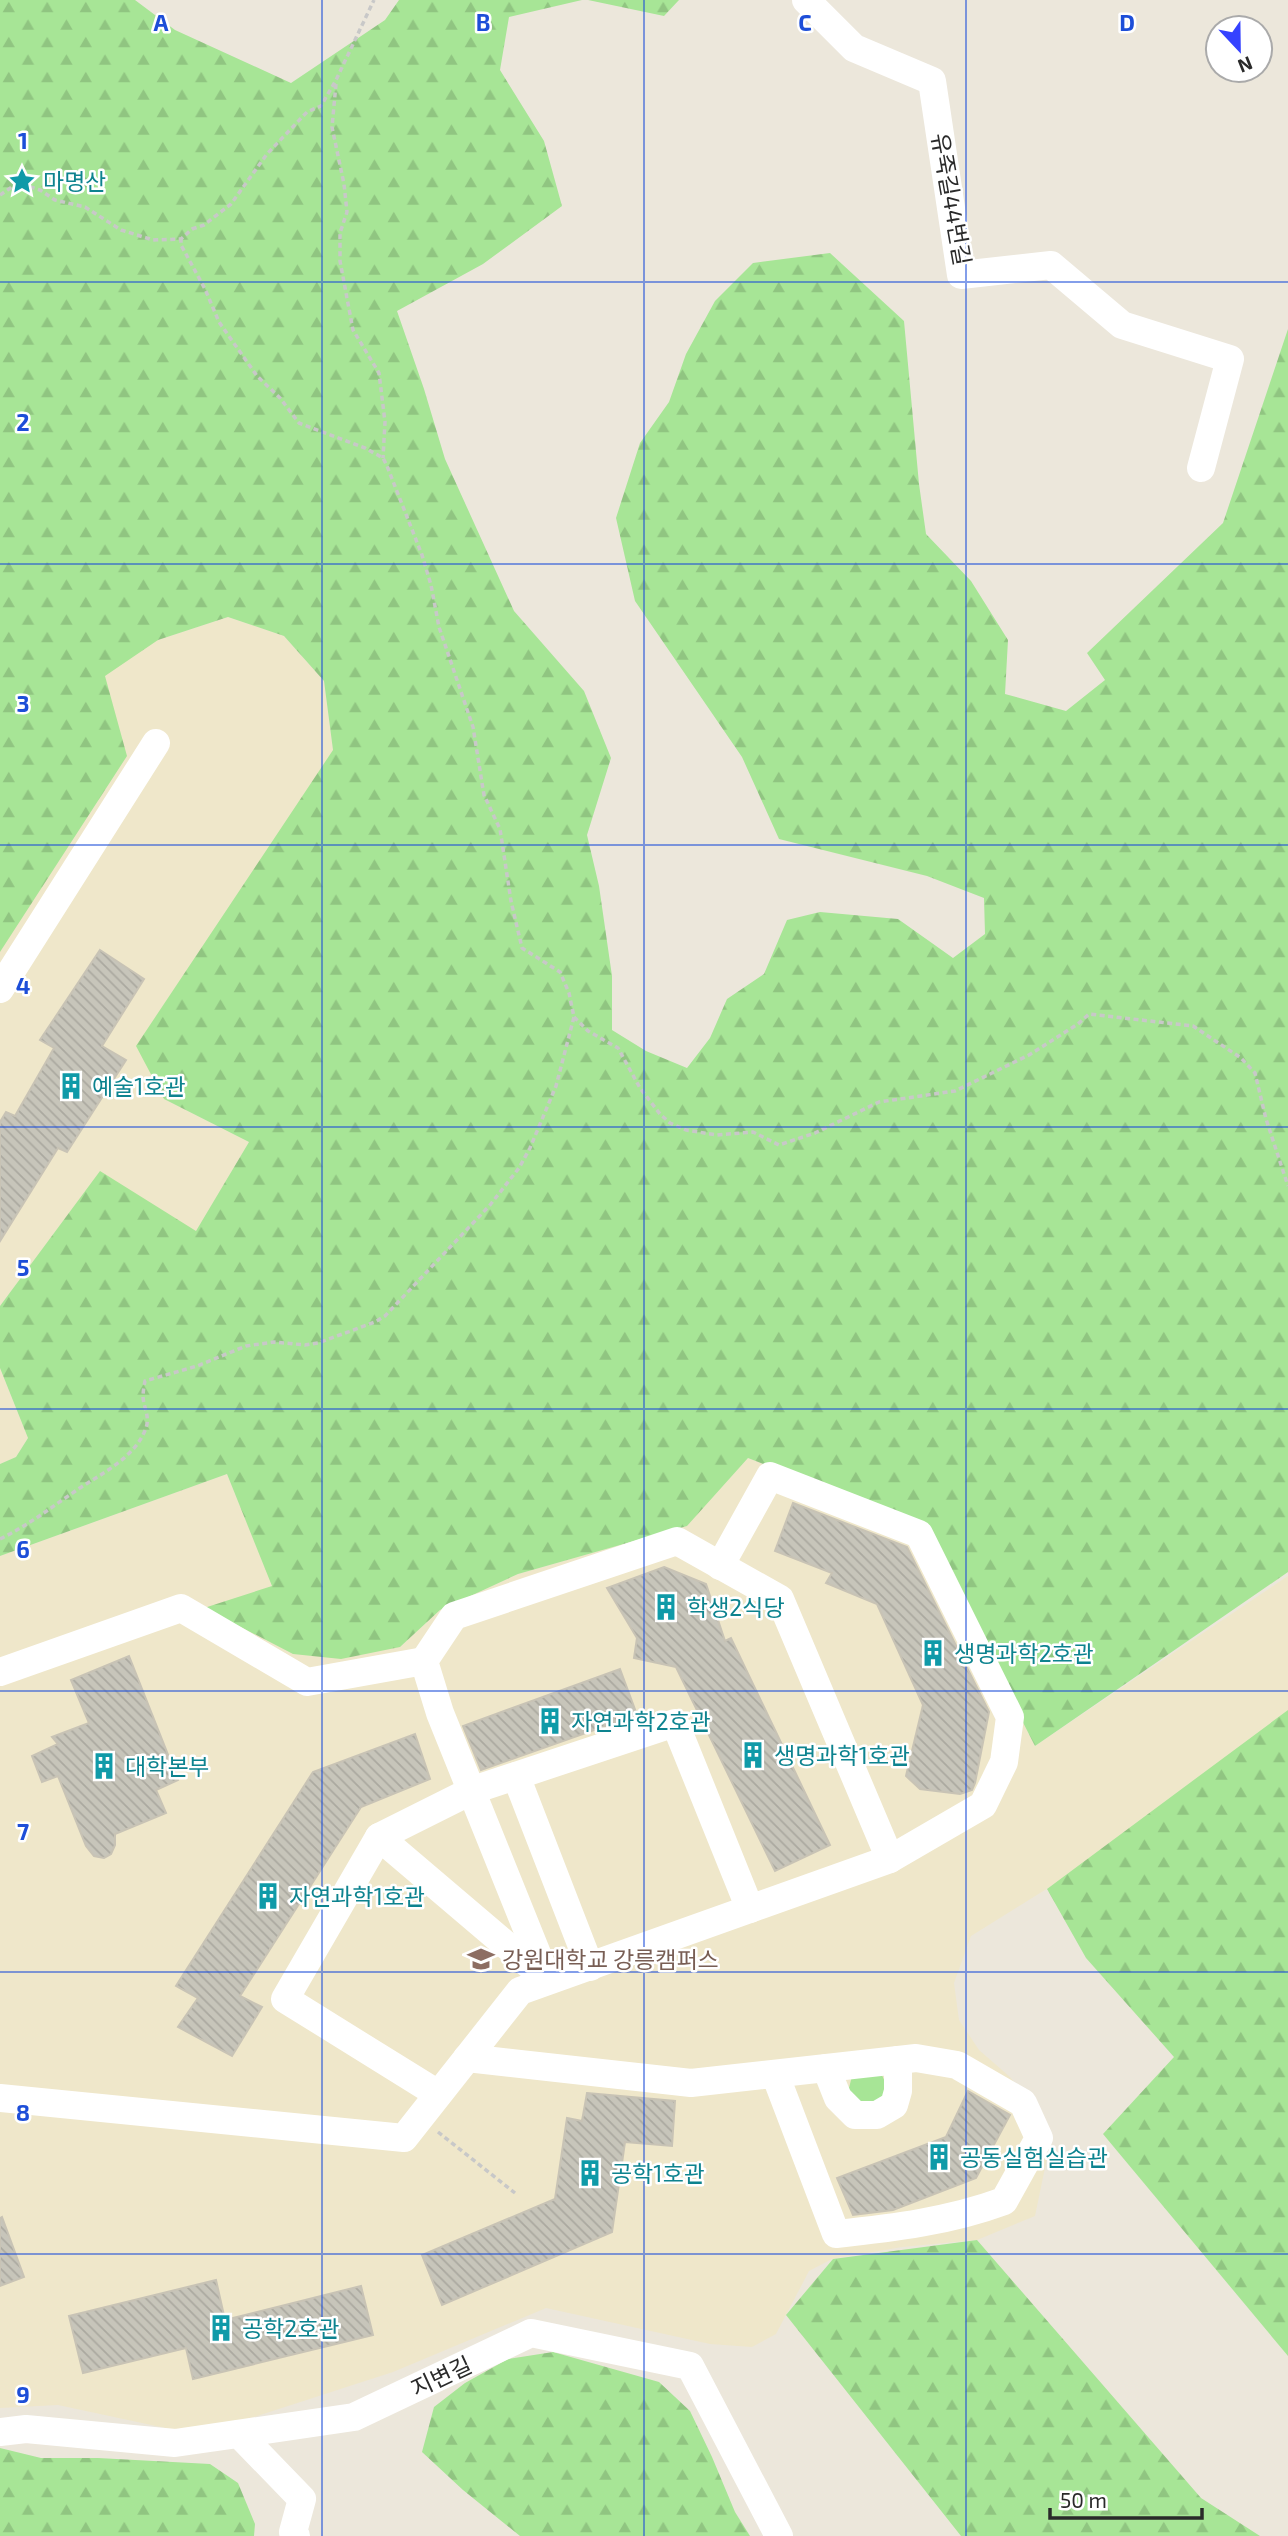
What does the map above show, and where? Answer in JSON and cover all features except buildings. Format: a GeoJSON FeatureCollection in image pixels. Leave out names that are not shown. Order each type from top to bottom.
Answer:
{"type":"FeatureCollection","features":[{"type":"Feature","properties":{"kind":"street","name":"유죽길44번길"},"geometry":{"type":"LineString","coordinates":[[806,0],[854,48],[932,81],[961,275],[1051,265],[1122,325],[1230,359],[1201,468]]}},
{"type":"Feature","properties":{"kind":"street"},"geometry":{"type":"LineString","coordinates":[[0,989],[156,743]]}},
{"type":"Feature","properties":{"kind":"street"},"geometry":{"type":"LineString","coordinates":[[0,2098],[404,2138],[520,1991],[890,1859],[983,1805],[1004,1762],[1010,1717],[919,1534],[770,1476],[720,1566]]}},
{"type":"Feature","properties":{"kind":"street"},"geometry":{"type":"LineString","coordinates":[[0,1672],[180,1608],[307,1682],[424,1661],[454,1616],[677,1541],[780,1599],[890,1859]]}},
{"type":"Feature","properties":{"kind":"street"},"geometry":{"type":"LineString","coordinates":[[424,1661],[440,1713],[548,1981]]}},
{"type":"Feature","properties":{"kind":"street"},"geometry":{"type":"LineString","coordinates":[[438,2094],[285,1999],[379,1837],[473,1790],[675,1723],[750,1909]]}},
{"type":"Feature","properties":{"kind":"street"},"geometry":{"type":"LineString","coordinates":[[516,1776],[590,1967]]}},
{"type":"Feature","properties":{"kind":"street"},"geometry":{"type":"LineString","coordinates":[[379,1837],[548,1981]]}},
{"type":"Feature","properties":{"kind":"street"},"geometry":{"type":"LineString","coordinates":[[467,2058],[691,2083],[916,2058],[957,2065],[1023,2103],[1039,2138],[1004,2201],[969,2214],[885,2229],[836,2234],[775,2074]]}},
{"type":"Feature","properties":{"kind":"street"},"geometry":{"type":"LineString","coordinates":[[827,2068],[838,2098],[855,2115],[877,2115],[894,2105],[898,2091],[898,2060]]}},
{"type":"Feature","properties":{"kind":"street","name":"지변길"},"geometry":{"type":"LineString","coordinates":[[0,2432],[26,2429],[175,2443],[354,2417],[531,2333],[691,2367],[779,2536]]}},
{"type":"Feature","properties":{"kind":"street"},"geometry":{"type":"LineString","coordinates":[[239,2434],[302,2499],[293,2532],[296,2536]]}},
{"type":"Feature","properties":{"kind":"path"},"geometry":{"type":"LineString","coordinates":[[0,195],[18,183],[40,190],[55,200],[85,207],[121,230],[153,240],[181,239],[231,204],[267,154],[307,113],[321,106],[337,80],[374,0]]}},
{"type":"Feature","properties":{"kind":"path"},"geometry":{"type":"LineString","coordinates":[[0,1539],[35,1521],[133,1450],[147,1426],[148,1413],[143,1399],[145,1381],[197,1366],[246,1346],[274,1342],[305,1345],[318,1343],[385,1316],[490,1205],[519,1168],[556,1086],[574,1017],[569,993],[560,972],[522,948],[511,901],[500,829],[484,795],[473,727],[439,628],[422,555],[383,458],[385,422],[379,373],[353,330],[340,261],[340,233],[347,212],[332,127],[337,80]]}},
{"type":"Feature","properties":{"kind":"path"},"geometry":{"type":"LineString","coordinates":[[181,239],[181,245],[219,322],[257,376],[280,398],[299,423],[365,448],[383,458]]}},
{"type":"Feature","properties":{"kind":"path"},"geometry":{"type":"LineString","coordinates":[[574,1017],[588,1031],[618,1048],[640,1088],[670,1123],[686,1130],[717,1135],[753,1132],[779,1145],[815,1133],[879,1102],[955,1091],[1029,1055],[1089,1014],[1193,1026],[1241,1058],[1255,1073],[1266,1119],[1288,1186]]}},
{"type":"Feature","properties":{"kind":"path"},"geometry":{"type":"LineString","coordinates":[[420,2117],[515,2193]]}},
{"type":"Feature","properties":{"kind":"shaded area"},"geometry":{"type":"Polygon","coordinates":[[[0,247],[158,640],[228,617],[284,636],[324,681],[333,750],[164,1099],[249,1142],[196,1232],[100,1172],[0,1306],[0,247]]]}},
{"type":"Feature","properties":{"kind":"shaded area"},"geometry":{"type":"Polygon","coordinates":[[[0,1368],[28,1438],[16,1457],[0,1464],[0,1368]]]}},
{"type":"Feature","properties":{"kind":"shaded area","name":"강원대학교 강릉캠퍼스"},"geometry":{"type":"Polygon","coordinates":[[[748,1458],[922,1525],[1035,1746],[1288,1576],[1288,1714],[1141,1830],[971,1936],[954,1983],[959,2020],[979,2050],[1010,2077],[1047,2126],[1047,2158],[1035,2216],[977,2240],[902,2247],[832,2259],[809,2271],[776,2334],[752,2347],[710,2344],[546,2308],[393,2372],[198,2435],[58,2405],[0,2408],[0,1556],[227,1474],[273,1587],[205,1608],[400,1647],[440,1610],[518,1574],[686,1526],[748,1458]]]}},
{"type":"Feature","properties":{"kind":"green space"},"geometry":{"type":"Polygon","coordinates":[[[0,0],[135,0],[175,30],[291,83],[385,20],[399,0],[582,0],[509,17],[500,70],[544,141],[562,206],[483,264],[397,311],[445,459],[514,611],[584,691],[611,758],[587,835],[599,886],[612,976],[612,1030],[646,1051],[687,1068],[710,1038],[727,999],[764,974],[787,920],[820,912],[898,919],[953,958],[985,934],[984,898],[927,876],[779,839],[742,757],[635,601],[616,518],[640,443],[669,402],[686,354],[715,301],[753,263],[830,253],[904,321],[926,534],[971,581],[1008,640],[1005,694],[1066,711],[1105,680],[1087,653],[1223,523],[1288,329],[1288,1572],[1035,1746],[922,1525],[748,1458],[687,1526],[518,1574],[440,1610],[400,1647],[341,1659],[293,1654],[204,1608],[272,1586],[227,1474],[0,1556],[0,1464],[16,1457],[28,1438],[0,1368],[0,1306],[100,1171],[196,1231],[249,1142],[164,1099],[136,1046],[333,750],[324,681],[284,636],[228,617],[158,640],[105,676],[127,756],[0,952],[0,0]]]}},
{"type":"Feature","properties":{"kind":"green space"},"geometry":{"type":"Polygon","coordinates":[[[588,0],[679,0],[664,16],[588,0]]]}},
{"type":"Feature","properties":{"kind":"green space"},"geometry":{"type":"Polygon","coordinates":[[[1288,1710],[1288,2356],[1103,2134],[1174,2057],[1086,1958],[1047,1889],[1288,1710]]]}},
{"type":"Feature","properties":{"kind":"green space"},"geometry":{"type":"Polygon","coordinates":[[[881,2073],[886,2084],[883,2097],[869,2105],[853,2098],[849,2088],[852,2076],[881,2073]]]}},
{"type":"Feature","properties":{"kind":"green space"},"geometry":{"type":"Polygon","coordinates":[[[977,2240],[1201,2498],[1260,2536],[961,2536],[786,2315],[833,2259],[977,2240]]]}},
{"type":"Feature","properties":{"kind":"green space"},"geometry":{"type":"Polygon","coordinates":[[[553,2352],[659,2382],[690,2411],[735,2512],[750,2536],[520,2536],[463,2490],[422,2452],[434,2407],[465,2383],[508,2359],[553,2352]]]}},
{"type":"Feature","properties":{"kind":"green space"},"geometry":{"type":"Polygon","coordinates":[[[0,2448],[41,2458],[210,2464],[238,2483],[255,2524],[254,2536],[0,2536],[0,2448]]]}},
{"type":"Feature","properties":{"kind":"place","name":"마명산"},"geometry":{"type":"Point","coordinates":[22,181]}},
{"type":"Feature","properties":{"kind":"place","name":"예술1호관"},"geometry":{"type":"Point","coordinates":[71,1086]}},
{"type":"Feature","properties":{"kind":"place","name":"학생2식당"},"geometry":{"type":"Point","coordinates":[666,1607]}},
{"type":"Feature","properties":{"kind":"place","name":"생명과학2호관"},"geometry":{"type":"Point","coordinates":[933,1653]}},
{"type":"Feature","properties":{"kind":"place","name":"자연과학2호관"},"geometry":{"type":"Point","coordinates":[550,1721]}},
{"type":"Feature","properties":{"kind":"place","name":"생명과학1호관"},"geometry":{"type":"Point","coordinates":[753,1755]}},
{"type":"Feature","properties":{"kind":"place","name":"대학본부"},"geometry":{"type":"Point","coordinates":[104,1766]}},
{"type":"Feature","properties":{"kind":"place","name":"자연과학1호관"},"geometry":{"type":"Point","coordinates":[268,1896]}},
{"type":"Feature","properties":{"kind":"place","name":"강원대학교 강릉캠퍼스"},"geometry":{"type":"Point","coordinates":[481,1959]}},
{"type":"Feature","properties":{"kind":"place","name":"공동실험실습관"},"geometry":{"type":"Point","coordinates":[939,2157]}},
{"type":"Feature","properties":{"kind":"place","name":"공학1호관"},"geometry":{"type":"Point","coordinates":[590,2173]}},
{"type":"Feature","properties":{"kind":"place","name":"공학2호관"},"geometry":{"type":"Point","coordinates":[221,2328]}}]}
